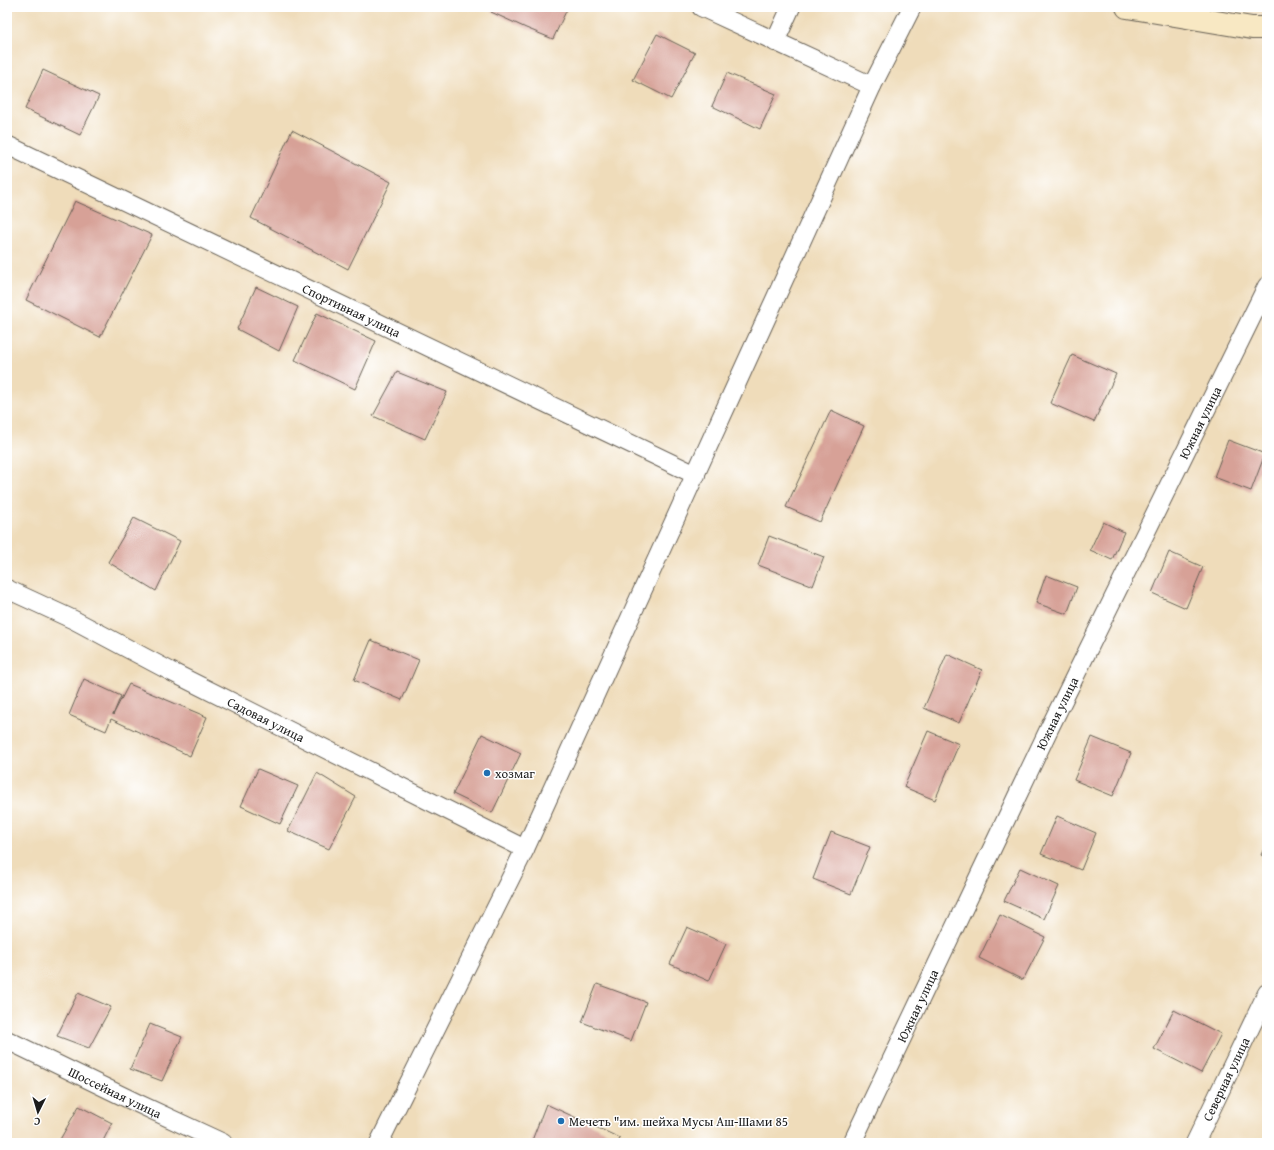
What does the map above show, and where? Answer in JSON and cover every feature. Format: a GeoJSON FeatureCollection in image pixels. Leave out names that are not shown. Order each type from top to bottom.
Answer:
{"type":"FeatureCollection","features":[{"type":"Feature","properties":{"kind":"main road"},"geometry":{"type":"LineString","coordinates":[[1127,7],[1252,28],[1267,28]]}},
{"type":"Feature","properties":{"kind":"street"},"geometry":{"type":"LineString","coordinates":[[701,7],[872,86]]}},
{"type":"Feature","properties":{"kind":"street"},"geometry":{"type":"LineString","coordinates":[[775,42],[791,7]]}},
{"type":"Feature","properties":{"kind":"street"},"geometry":{"type":"LineString","coordinates":[[379,1143],[526,850],[872,86],[912,7]]}},
{"type":"Feature","properties":{"kind":"street","name":"Спортивная улица"},"geometry":{"type":"LineString","coordinates":[[7,145],[696,474]]}},
{"type":"Feature","properties":{"kind":"street","name":"Южная улица"},"geometry":{"type":"LineString","coordinates":[[852,1143],[1049,729],[1267,286]]}},
{"type":"Feature","properties":{"kind":"street","name":"Садовая улица"},"geometry":{"type":"LineString","coordinates":[[7,589],[74,620],[170,671],[526,850]]}},
{"type":"Feature","properties":{"kind":"street","name":"Северная улица"},"geometry":{"type":"LineString","coordinates":[[1195,1143],[1267,993]]}},
{"type":"Feature","properties":{"kind":"street","name":"Шоссейная улица"},"geometry":{"type":"LineString","coordinates":[[7,1040],[223,1143]]}},
{"type":"Feature","properties":{"kind":"building"},"geometry":{"type":"Polygon","coordinates":[[[494,7],[568,7],[553,39],[491,12],[494,7]]]}},
{"type":"Feature","properties":{"kind":"building"},"geometry":{"type":"Polygon","coordinates":[[[657,34],[695,53],[671,99],[633,80],[657,34]]]}},
{"type":"Feature","properties":{"kind":"building"},"geometry":{"type":"Polygon","coordinates":[[[43,70],[99,96],[80,135],[25,109],[43,70]]]}},
{"type":"Feature","properties":{"kind":"building"},"geometry":{"type":"Polygon","coordinates":[[[727,73],[776,94],[760,129],[712,106],[727,73]]]}},
{"type":"Feature","properties":{"kind":"building"},"geometry":{"type":"Polygon","coordinates":[[[292,130],[391,182],[348,269],[251,218],[292,130]]]}},
{"type":"Feature","properties":{"kind":"building"},"geometry":{"type":"Polygon","coordinates":[[[75,201],[152,235],[100,337],[26,300],[75,201]]]}},
{"type":"Feature","properties":{"kind":"building"},"geometry":{"type":"Polygon","coordinates":[[[256,287],[298,307],[279,351],[237,329],[256,287]]]}},
{"type":"Feature","properties":{"kind":"building"},"geometry":{"type":"Polygon","coordinates":[[[317,313],[376,341],[355,389],[295,360],[317,313]]]}},
{"type":"Feature","properties":{"kind":"building"},"geometry":{"type":"Polygon","coordinates":[[[1072,355],[1116,374],[1094,422],[1050,403],[1072,355]]]}},
{"type":"Feature","properties":{"kind":"building"},"geometry":{"type":"Polygon","coordinates":[[[397,372],[447,392],[425,439],[373,416],[397,372]]]}},
{"type":"Feature","properties":{"kind":"building"},"geometry":{"type":"Polygon","coordinates":[[[831,410],[864,426],[820,522],[786,507],[831,410]]]}},
{"type":"Feature","properties":{"kind":"building"},"geometry":{"type":"Polygon","coordinates":[[[1228,440],[1265,454],[1251,491],[1214,477],[1228,440]]]}},
{"type":"Feature","properties":{"kind":"building"},"geometry":{"type":"Polygon","coordinates":[[[134,518],[180,541],[156,591],[108,562],[134,518]]]}},
{"type":"Feature","properties":{"kind":"building"},"geometry":{"type":"Polygon","coordinates":[[[1103,522],[1124,532],[1112,560],[1090,550],[1103,522]]]}},
{"type":"Feature","properties":{"kind":"building"},"geometry":{"type":"Polygon","coordinates":[[[769,536],[824,557],[813,586],[758,565],[769,536]]]}},
{"type":"Feature","properties":{"kind":"building"},"geometry":{"type":"Polygon","coordinates":[[[1169,552],[1203,567],[1186,608],[1152,593],[1169,552]]]}},
{"type":"Feature","properties":{"kind":"building"},"geometry":{"type":"Polygon","coordinates":[[[1046,575],[1077,587],[1067,614],[1036,603],[1046,575]]]}},
{"type":"Feature","properties":{"kind":"building"},"geometry":{"type":"Polygon","coordinates":[[[371,640],[419,660],[402,700],[354,680],[371,640]]]}},
{"type":"Feature","properties":{"kind":"building"},"geometry":{"type":"Polygon","coordinates":[[[947,654],[982,670],[959,723],[924,708],[947,654]]]}},
{"type":"Feature","properties":{"kind":"building"},"geometry":{"type":"Polygon","coordinates":[[[84,679],[121,696],[113,715],[129,684],[207,717],[190,756],[111,719],[106,731],[69,715],[84,679]]]}},
{"type":"Feature","properties":{"kind":"building"},"geometry":{"type":"Polygon","coordinates":[[[928,731],[959,744],[935,800],[904,787],[928,731]]]}},
{"type":"Feature","properties":{"kind":"building","name":"хозмаг"},"geometry":{"type":"Polygon","coordinates":[[[482,734],[521,753],[492,813],[453,794],[482,734]]]}},
{"type":"Feature","properties":{"kind":"building"},"geometry":{"type":"Polygon","coordinates":[[[1092,737],[1131,753],[1113,796],[1074,780],[1092,737]]]}},
{"type":"Feature","properties":{"kind":"building"},"geometry":{"type":"Polygon","coordinates":[[[258,769],[298,786],[280,824],[241,806],[258,769]]]}},
{"type":"Feature","properties":{"kind":"building"},"geometry":{"type":"Polygon","coordinates":[[[317,773],[356,797],[329,849],[288,831],[317,773]]]}},
{"type":"Feature","properties":{"kind":"building"},"geometry":{"type":"Polygon","coordinates":[[[1057,816],[1096,833],[1081,870],[1041,854],[1057,816]]]}},
{"type":"Feature","properties":{"kind":"building"},"geometry":{"type":"Polygon","coordinates":[[[831,832],[870,847],[851,894],[813,879],[831,832]]]}},
{"type":"Feature","properties":{"kind":"building"},"geometry":{"type":"Polygon","coordinates":[[[1267,842],[1267,858],[1261,855],[1267,842]]]}},
{"type":"Feature","properties":{"kind":"building"},"geometry":{"type":"Polygon","coordinates":[[[1020,868],[1059,886],[1044,919],[1004,901],[1020,868]]]}},
{"type":"Feature","properties":{"kind":"building"},"geometry":{"type":"Polygon","coordinates":[[[1000,915],[1045,937],[1023,980],[979,958],[1000,915]]]}},
{"type":"Feature","properties":{"kind":"building"},"geometry":{"type":"Polygon","coordinates":[[[687,927],[726,944],[709,981],[670,964],[687,927]]]}},
{"type":"Feature","properties":{"kind":"building"},"geometry":{"type":"Polygon","coordinates":[[[597,984],[646,1002],[631,1041],[582,1022],[597,984]]]}},
{"type":"Feature","properties":{"kind":"building"},"geometry":{"type":"Polygon","coordinates":[[[78,993],[111,1007],[89,1048],[57,1036],[78,993]]]}},
{"type":"Feature","properties":{"kind":"building"},"geometry":{"type":"Polygon","coordinates":[[[1174,1010],[1221,1034],[1201,1073],[1154,1049],[1174,1010]]]}},
{"type":"Feature","properties":{"kind":"building"},"geometry":{"type":"Polygon","coordinates":[[[150,1024],[182,1037],[162,1081],[130,1069],[150,1024]]]}},
{"type":"Feature","properties":{"kind":"building","name":"Мечеть \"им. шейха Мусы Аш-Шами 85"},"geometry":{"type":"Polygon","coordinates":[[[546,1104],[620,1138],[618,1143],[531,1143],[546,1104]]]}},
{"type":"Feature","properties":{"kind":"building"},"geometry":{"type":"Polygon","coordinates":[[[79,1106],[112,1123],[102,1143],[58,1143],[79,1106]]]}},
{"type":"Feature","properties":{"kind":"place","name":"хозмаг"},"geometry":{"type":"Point","coordinates":[487,773]}},
{"type":"Feature","properties":{"kind":"place","name":"Мечеть \"им. шейха Мусы Аш-Шами 85"},"geometry":{"type":"Point","coordinates":[561,1121]}}]}
